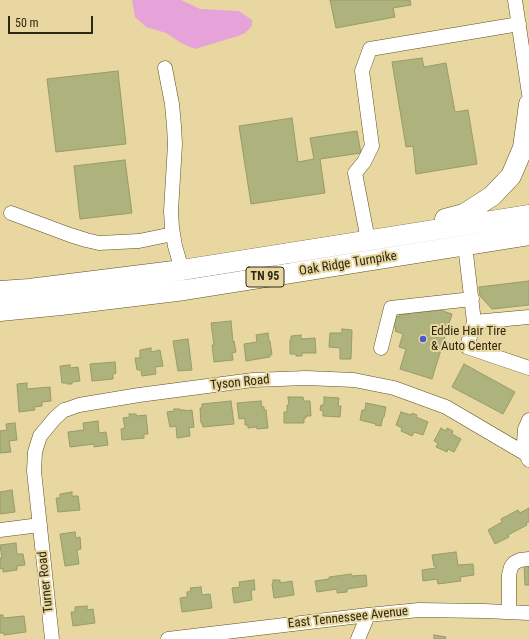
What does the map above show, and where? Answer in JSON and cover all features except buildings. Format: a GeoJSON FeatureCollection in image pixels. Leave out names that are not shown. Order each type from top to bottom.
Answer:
{"type":"FeatureCollection","features":[{"type":"Feature","properties":{"kind":"highway"},"geometry":{"type":"LineString","coordinates":[[390,237],[430,223],[464,214],[492,196],[511,176],[523,148],[529,104]]}},
{"type":"Feature","properties":{"kind":"highway","name":"Oak Ridge Turnpike"},"geometry":{"type":"LineString","coordinates":[[0,291],[29,289],[182,270],[529,215]]}},
{"type":"Feature","properties":{"kind":"highway","name":"Oak Ridge Turnpike"},"geometry":{"type":"LineString","coordinates":[[0,311],[185,290],[529,235]]}},
{"type":"Feature","properties":{"kind":"highway"},"geometry":{"type":"LineString","coordinates":[[368,240],[371,260]]}},
{"type":"Feature","properties":{"kind":"highway"},"geometry":{"type":"LineString","coordinates":[[182,270],[185,290]]}},
{"type":"Feature","properties":{"kind":"street"},"geometry":{"type":"LineString","coordinates":[[515,0],[529,94]]}},
{"type":"Feature","properties":{"kind":"street"},"geometry":{"type":"LineString","coordinates":[[368,240],[355,173],[364,162],[372,146],[362,71],[370,49],[519,24]]}},
{"type":"Feature","properties":{"kind":"street"},"geometry":{"type":"LineString","coordinates":[[165,68],[172,104],[174,126],[171,211],[172,228],[175,246],[182,270]]}},
{"type":"Feature","properties":{"kind":"street"},"geometry":{"type":"LineString","coordinates":[[11,213],[70,235],[99,243],[139,241],[173,234]]}},
{"type":"Feature","properties":{"kind":"street"},"geometry":{"type":"LineString","coordinates":[[465,245],[474,322],[467,347],[529,368]]}},
{"type":"Feature","properties":{"kind":"street"},"geometry":{"type":"LineString","coordinates":[[382,348],[391,308],[472,299]]}},
{"type":"Feature","properties":{"kind":"street"},"geometry":{"type":"LineString","coordinates":[[474,322],[529,317]]}},
{"type":"Feature","properties":{"kind":"street","name":"Tyson Road"},"geometry":{"type":"LineString","coordinates":[[40,525],[34,471],[35,452],[40,436],[54,418],[64,410],[79,405],[139,395],[253,380],[306,378],[354,380],[394,388],[446,407],[528,458]]}},
{"type":"Feature","properties":{"kind":"street"},"geometry":{"type":"LineString","coordinates":[[528,458],[524,442],[525,429],[529,420]]}},
{"type":"Feature","properties":{"kind":"street"},"geometry":{"type":"LineString","coordinates":[[0,530],[40,525]]}},
{"type":"Feature","properties":{"kind":"street","name":"Turner Road"},"geometry":{"type":"LineString","coordinates":[[40,525],[52,639]]}},
{"type":"Feature","properties":{"kind":"street"},"geometry":{"type":"LineString","coordinates":[[509,612],[509,575],[511,567],[514,563],[520,560],[529,559]]}},
{"type":"Feature","properties":{"kind":"street","name":"East Tennessee Avenue"},"geometry":{"type":"LineString","coordinates":[[168,639],[419,610],[529,613]]}},
{"type":"Feature","properties":{"kind":"street"},"geometry":{"type":"LineString","coordinates":[[358,639],[368,615]]}},
{"type":"Feature","properties":{"kind":"shaded area"},"geometry":{"type":"Polygon","coordinates":[[[132,0],[181,0],[200,9],[239,11],[252,20],[252,26],[245,33],[238,36],[195,49],[181,43],[166,33],[146,27],[135,17],[132,0]]]}},
{"type":"Feature","properties":{"kind":"place","name":"Eddie Hair Tire & Auto Center"},"geometry":{"type":"Point","coordinates":[423,339]}}]}
